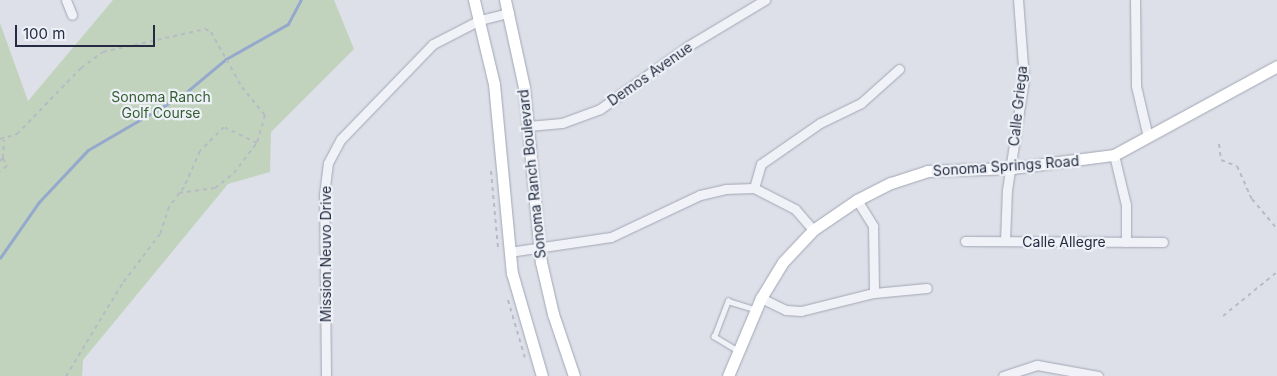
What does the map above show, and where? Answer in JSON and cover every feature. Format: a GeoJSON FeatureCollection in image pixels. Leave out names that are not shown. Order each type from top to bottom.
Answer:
{"type":"FeatureCollection","features":[{"type":"Feature","properties":{"kind":"main road","name":"Sonoma Ranch Boulevard"},"geometry":{"type":"LineString","coordinates":[[474,0],[495,92],[509,252],[520,307],[542,376]]}},
{"type":"Feature","properties":{"kind":"main road","name":"Sonoma Ranch Boulevard"},"geometry":{"type":"LineString","coordinates":[[505,0],[509,13],[528,126],[538,247],[553,314],[574,376]]}},
{"type":"Feature","properties":{"kind":"main road"},"geometry":{"type":"LineString","coordinates":[[1114,155],[1277,66]]}},
{"type":"Feature","properties":{"kind":"main road","name":"Sonoma Springs Road"},"geometry":{"type":"LineString","coordinates":[[728,376],[736,350],[760,298],[783,262],[813,230],[857,200],[891,183],[927,171],[1012,168],[1114,155]]}},
{"type":"Feature","properties":{"kind":"street"},"geometry":{"type":"LineString","coordinates":[[66,0],[72,15]]}},
{"type":"Feature","properties":{"kind":"street","name":"Demos Avenue"},"geometry":{"type":"LineString","coordinates":[[528,126],[562,123],[600,109],[688,46],[765,0]]}},
{"type":"Feature","properties":{"kind":"street","name":"Calle Griega"},"geometry":{"type":"LineString","coordinates":[[1005,241],[1012,168],[1024,80],[1018,0]]}},
{"type":"Feature","properties":{"kind":"street"},"geometry":{"type":"LineString","coordinates":[[1135,0],[1136,86],[1148,137]]}},
{"type":"Feature","properties":{"kind":"street","name":"Mission Neuvo Drive"},"geometry":{"type":"LineString","coordinates":[[326,376],[324,195],[328,163],[341,139],[433,44],[480,20],[509,13]]}},
{"type":"Feature","properties":{"kind":"street"},"geometry":{"type":"LineString","coordinates":[[754,188],[761,164],[820,123],[861,103],[899,69]]}},
{"type":"Feature","properties":{"kind":"street"},"geometry":{"type":"LineString","coordinates":[[1114,155],[1126,205],[1126,242]]}},
{"type":"Feature","properties":{"kind":"street"},"geometry":{"type":"LineString","coordinates":[[509,252],[612,237],[700,195],[754,188],[796,209],[813,230]]}},
{"type":"Feature","properties":{"kind":"street"},"geometry":{"type":"LineString","coordinates":[[857,200],[873,226],[874,293]]}},
{"type":"Feature","properties":{"kind":"street","name":"Calle Allegre"},"geometry":{"type":"LineString","coordinates":[[965,241],[1162,242]]}},
{"type":"Feature","properties":{"kind":"street"},"geometry":{"type":"LineString","coordinates":[[760,298],[786,310],[801,311],[874,293],[927,288]]}},
{"type":"Feature","properties":{"kind":"street"},"geometry":{"type":"LineString","coordinates":[[1003,376],[1037,364],[1098,376]]}},
{"type":"Feature","properties":{"kind":"lane"},"geometry":{"type":"LineString","coordinates":[[736,350],[714,337],[728,301],[756,309]]}},
{"type":"Feature","properties":{"kind":"path"},"geometry":{"type":"LineString","coordinates":[[0,138],[4,139],[22,129],[81,68],[103,52],[205,29],[211,32],[245,92],[263,112],[266,119],[257,142],[234,174],[215,188],[176,194]]}},
{"type":"Feature","properties":{"kind":"path"},"geometry":{"type":"LineString","coordinates":[[66,376],[122,284],[160,234],[176,194],[184,187],[200,151],[224,127],[257,142]]}},
{"type":"Feature","properties":{"kind":"path"},"geometry":{"type":"LineString","coordinates":[[0,171],[7,169],[3,158],[4,139]]}},
{"type":"Feature","properties":{"kind":"path"},"geometry":{"type":"LineString","coordinates":[[1219,144],[1221,160],[1237,166],[1252,199],[1277,229]]}},
{"type":"Feature","properties":{"kind":"path"},"geometry":{"type":"LineString","coordinates":[[0,161],[3,158]]}},
{"type":"Feature","properties":{"kind":"path"},"geometry":{"type":"LineString","coordinates":[[1222,316],[1277,272]]}},
{"type":"Feature","properties":{"kind":"green space","name":"Sonoma Ranch Golf Course"},"geometry":{"type":"Polygon","coordinates":[[[113,0],[334,0],[354,49],[271,132],[270,172],[228,184],[83,360],[82,376],[0,376],[0,23],[28,101],[113,0]]]}},
{"type":"Feature","properties":{"kind":"waterway"},"geometry":{"type":"LineString","coordinates":[[0,258],[39,202],[88,150],[183,95],[226,59],[288,24],[301,0]]}}]}
